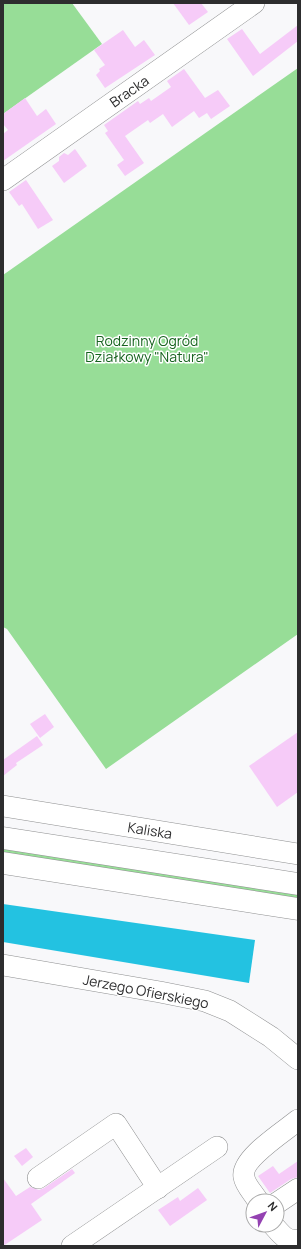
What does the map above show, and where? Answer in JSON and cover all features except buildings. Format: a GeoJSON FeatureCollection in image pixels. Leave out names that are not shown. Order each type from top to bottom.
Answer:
{"type":"FeatureCollection","features":[{"type":"Feature","properties":{"kind":"main road"},"geometry":{"type":"LineString","coordinates":[[3,838],[298,884]]}},
{"type":"Feature","properties":{"kind":"main road"},"geometry":{"type":"LineString","coordinates":[[3,863],[298,909]]}},
{"type":"Feature","properties":{"kind":"street","name":"Bracka"},"geometry":{"type":"LineString","coordinates":[[3,180],[254,3]]}},
{"type":"Feature","properties":{"kind":"street","name":"Kaliska"},"geometry":{"type":"LineString","coordinates":[[3,806],[298,854]]}},
{"type":"Feature","properties":{"kind":"street","name":"Jerzego Ofierskiego"},"geometry":{"type":"LineString","coordinates":[[3,965],[205,1001],[230,1011],[271,1037],[298,1059]]}},
{"type":"Feature","properties":{"kind":"street"},"geometry":{"type":"LineString","coordinates":[[253,1193],[244,1178],[244,1171],[250,1159],[298,1120]]}},
{"type":"Feature","properties":{"kind":"street"},"geometry":{"type":"LineString","coordinates":[[38,1178],[116,1124],[158,1188]]}},
{"type":"Feature","properties":{"kind":"street"},"geometry":{"type":"LineString","coordinates":[[72,1246],[217,1147]]}},
{"type":"Feature","properties":{"kind":"street"},"geometry":{"type":"LineString","coordinates":[[285,1198],[298,1189]]}},
{"type":"Feature","properties":{"kind":"street"},"geometry":{"type":"LineString","coordinates":[[280,1233],[283,1237],[291,1241],[298,1240]]}},
{"type":"Feature","properties":{"kind":"green space"},"geometry":{"type":"Polygon","coordinates":[[[3,3],[72,3],[102,44],[3,114],[3,3]]]}},
{"type":"Feature","properties":{"kind":"green space","name":"Rodzinny Ogród Działkowy \"Natura\""},"geometry":{"type":"Polygon","coordinates":[[[298,68],[298,634],[106,769],[7,629],[3,627],[3,275],[298,68]]]}},
{"type":"Feature","properties":{"kind":"green space"},"geometry":{"type":"Polygon","coordinates":[[[3,847],[298,892],[298,900],[3,854],[3,847]]]}},
{"type":"Feature","properties":{"kind":"water"},"geometry":{"type":"Polygon","coordinates":[[[3,904],[255,940],[249,983],[3,942],[3,904]]]}}]}
